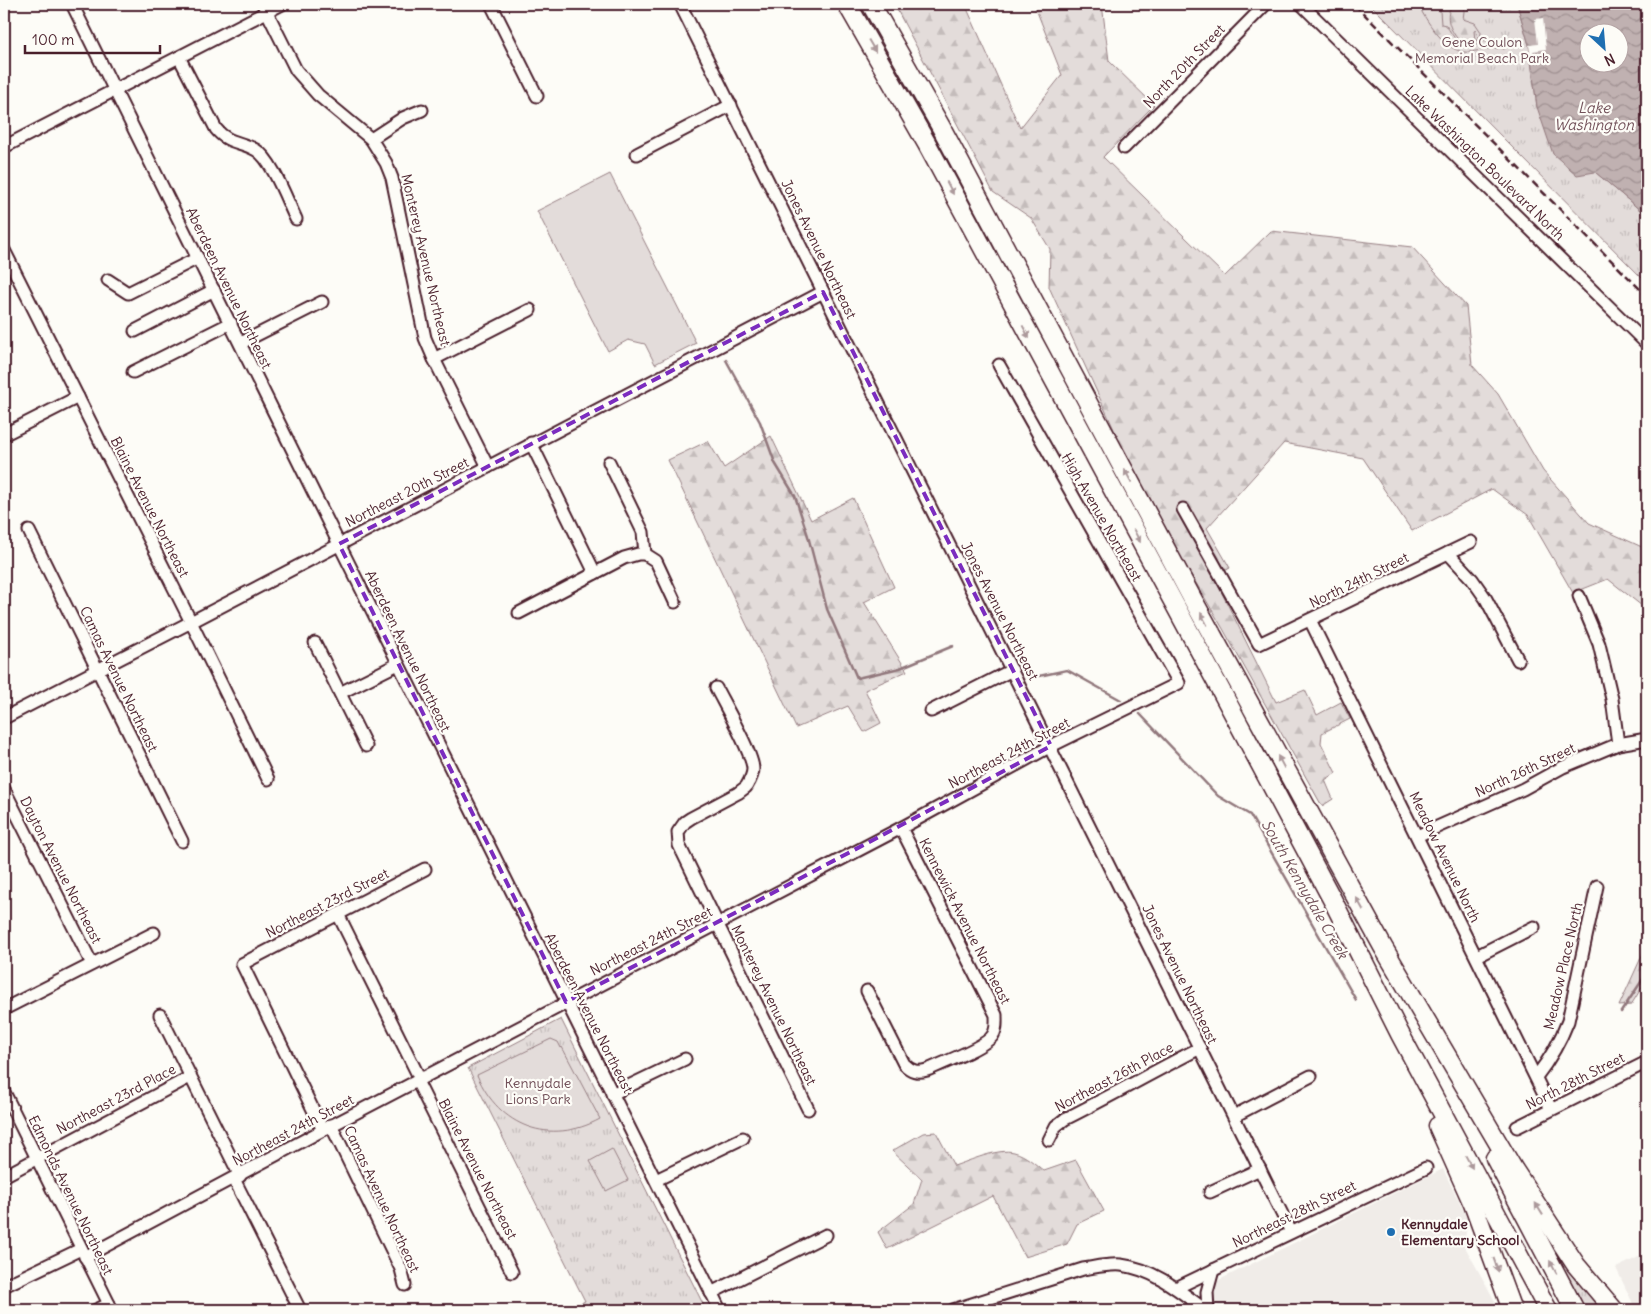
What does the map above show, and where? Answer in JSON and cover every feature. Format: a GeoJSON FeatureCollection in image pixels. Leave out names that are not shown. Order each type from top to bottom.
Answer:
{"type":"FeatureCollection","features":[{"type":"Feature","properties":{"kind":"highway"},"geometry":{"type":"LineString","coordinates":[[847,4],[927,144],[1333,901],[1400,1034],[1548,1310]]}},
{"type":"Feature","properties":{"kind":"highway"},"geometry":{"type":"LineString","coordinates":[[871,4],[941,128],[1224,657],[1383,947],[1575,1310]]}},
{"type":"Feature","properties":{"kind":"highway"},"geometry":{"type":"LineString","coordinates":[[1333,901],[1438,1124],[1469,1195],[1512,1310]]}},
{"type":"Feature","properties":{"kind":"highway"},"geometry":{"type":"LineString","coordinates":[[1383,947],[1524,1185],[1576,1265],[1614,1310]]}},
{"type":"Feature","properties":{"kind":"street","name":"Aberdeen Avenue Northeast"},"geometry":{"type":"LineString","coordinates":[[72,4],[231,323],[338,544],[720,1310]]}},
{"type":"Feature","properties":{"kind":"street"},"geometry":{"type":"LineString","coordinates":[[4,146],[179,58],[265,8],[282,4]]}},
{"type":"Feature","properties":{"kind":"street"},"geometry":{"type":"LineString","coordinates":[[491,4],[537,96]]}},
{"type":"Feature","properties":{"kind":"street","name":"Jones Avenue Northeast"},"geometry":{"type":"LineString","coordinates":[[680,4],[1291,1232]]}},
{"type":"Feature","properties":{"kind":"street","name":"North 20th Street"},"geometry":{"type":"LineString","coordinates":[[1124,148],[1266,4]]}},
{"type":"Feature","properties":{"kind":"street","name":"Lake Washington Boulevard North"},"geometry":{"type":"LineString","coordinates":[[1301,4],[1647,344]]}},
{"type":"Feature","properties":{"kind":"street","name":"Monterey Avenue Northeast"},"geometry":{"type":"LineString","coordinates":[[265,8],[296,70],[318,95],[371,139],[386,163],[392,178],[426,338],[434,359],[488,467]]}},
{"type":"Feature","properties":{"kind":"street"},"geometry":{"type":"LineString","coordinates":[[179,58],[216,129],[222,137],[256,149],[267,160],[296,219]]}},
{"type":"Feature","properties":{"kind":"street"},"geometry":{"type":"LineString","coordinates":[[637,154],[730,105]]}},
{"type":"Feature","properties":{"kind":"street"},"geometry":{"type":"LineString","coordinates":[[371,139],[402,118],[422,110]]}},
{"type":"Feature","properties":{"kind":"street","name":"Blaine Avenue Northeast"},"geometry":{"type":"LineString","coordinates":[[4,250],[268,779]]}},
{"type":"Feature","properties":{"kind":"street"},"geometry":{"type":"LineString","coordinates":[[108,280],[128,293],[198,258]]}},
{"type":"Feature","properties":{"kind":"street"},"geometry":{"type":"LineString","coordinates":[[135,331],[214,290]]}},
{"type":"Feature","properties":{"kind":"street","name":"Northeast 20th Street"},"geometry":{"type":"LineString","coordinates":[[4,718],[823,292]]}},
{"type":"Feature","properties":{"kind":"street"},"geometry":{"type":"LineString","coordinates":[[240,343],[322,302]]}},
{"type":"Feature","properties":{"kind":"street"},"geometry":{"type":"LineString","coordinates":[[434,359],[530,310]]}},
{"type":"Feature","properties":{"kind":"street"},"geometry":{"type":"LineString","coordinates":[[133,372],[231,323]]}},
{"type":"Feature","properties":{"kind":"street","name":"High Avenue Northeast"},"geometry":{"type":"LineString","coordinates":[[998,365],[1180,683]]}},
{"type":"Feature","properties":{"kind":"street"},"geometry":{"type":"LineString","coordinates":[[7,433],[78,397]]}},
{"type":"Feature","properties":{"kind":"street"},"geometry":{"type":"LineString","coordinates":[[531,444],[595,573]]}},
{"type":"Feature","properties":{"kind":"street"},"geometry":{"type":"LineString","coordinates":[[609,462],[643,532],[645,554]]}},
{"type":"Feature","properties":{"kind":"street","name":"North 24th Street"},"geometry":{"type":"LineString","coordinates":[[1183,509],[1259,644],[1471,542]]}},
{"type":"Feature","properties":{"kind":"street","name":"Camas Avenue Northeast"},"geometry":{"type":"LineString","coordinates":[[30,531],[182,841]]}},
{"type":"Feature","properties":{"kind":"street"},"geometry":{"type":"LineString","coordinates":[[1448,553],[1472,579],[1486,599],[1518,660]]}},
{"type":"Feature","properties":{"kind":"street"},"geometry":{"type":"LineString","coordinates":[[519,613],[631,555],[645,554],[656,561],[675,602]]}},
{"type":"Feature","properties":{"kind":"street"},"geometry":{"type":"LineString","coordinates":[[1579,596],[1594,630],[1601,653],[1612,699],[1618,744]]}},
{"type":"Feature","properties":{"kind":"street","name":"Meadow Avenue North"},"geometry":{"type":"LineString","coordinates":[[1310,620],[1551,1108]]}},
{"type":"Feature","properties":{"kind":"street"},"geometry":{"type":"LineString","coordinates":[[315,642],[366,746]]}},
{"type":"Feature","properties":{"kind":"street"},"geometry":{"type":"LineString","coordinates":[[340,693],[398,664]]}},
{"type":"Feature","properties":{"kind":"street"},"geometry":{"type":"LineString","coordinates":[[932,710],[1012,670]]}},
{"type":"Feature","properties":{"kind":"street","name":"Northeast 24th Street"},"geometry":{"type":"LineString","coordinates":[[4,1286],[83,1253],[237,1177],[566,1002],[901,828],[1050,746],[1180,683]]}},
{"type":"Feature","properties":{"kind":"street","name":"Monterey Avenue Northeast"},"geometry":{"type":"LineString","coordinates":[[716,688],[750,756],[753,770],[751,779],[746,787],[691,818],[678,832],[682,852],[808,1109]]}},
{"type":"Feature","properties":{"kind":"street","name":"North 26th Street"},"geometry":{"type":"LineString","coordinates":[[1418,836],[1523,788],[1563,767],[1618,744],[1647,739]]}},
{"type":"Feature","properties":{"kind":"street","name":"Dayton Avenue Northeast"},"geometry":{"type":"LineString","coordinates":[[4,789],[92,964]]}},
{"type":"Feature","properties":{"kind":"street","name":"Kennewick Avenue Northeast"},"geometry":{"type":"LineString","coordinates":[[867,991],[904,1064],[914,1071],[921,1072],[927,1070],[984,1044],[993,1036],[996,1029],[996,1016],[901,828]]}},
{"type":"Feature","properties":{"kind":"street","name":"Northeast 23rd Street"},"geometry":{"type":"LineString","coordinates":[[242,964],[425,869]]}},
{"type":"Feature","properties":{"kind":"street","name":"Meadow Place North"},"geometry":{"type":"LineString","coordinates":[[1536,1077],[1556,1048],[1568,1021],[1597,886]]}},
{"type":"Feature","properties":{"kind":"street","name":"Blaine Avenue Northeast"},"geometry":{"type":"LineString","coordinates":[[338,914],[512,1272]]}},
{"type":"Feature","properties":{"kind":"street"},"geometry":{"type":"LineString","coordinates":[[1477,956],[1534,928]]}},
{"type":"Feature","properties":{"kind":"street"},"geometry":{"type":"LineString","coordinates":[[4,1010],[154,933]]}},
{"type":"Feature","properties":{"kind":"street","name":"Camas Avenue Northeast"},"geometry":{"type":"LineString","coordinates":[[242,964],[401,1268],[405,1285]]}},
{"type":"Feature","properties":{"kind":"street"},"geometry":{"type":"LineString","coordinates":[[160,1015],[300,1310]]}},
{"type":"Feature","properties":{"kind":"street","name":"Northeast 26th Place"},"geometry":{"type":"LineString","coordinates":[[1049,1140],[1056,1126],[1065,1119],[1138,1082],[1149,1073],[1200,1048]]}},
{"type":"Feature","properties":{"kind":"street"},"geometry":{"type":"LineString","coordinates":[[612,1094],[685,1058]]}},
{"type":"Feature","properties":{"kind":"street","name":"North 28th Street"},"geometry":{"type":"LineString","coordinates":[[1517,1127],[1551,1108],[1647,1062]]}},
{"type":"Feature","properties":{"kind":"street"},"geometry":{"type":"LineString","coordinates":[[1234,1116],[1311,1076]]}},
{"type":"Feature","properties":{"kind":"street","name":"Northeast 23rd Place"},"geometry":{"type":"LineString","coordinates":[[4,1176],[190,1077]]}},
{"type":"Feature","properties":{"kind":"street","name":"Edmonds Avenue Northeast"},"geometry":{"type":"LineString","coordinates":[[4,1092],[110,1307]]}},
{"type":"Feature","properties":{"kind":"street"},"geometry":{"type":"LineString","coordinates":[[656,1180],[743,1138]]}},
{"type":"Feature","properties":{"kind":"street","name":"Northeast 28th Street"},"geometry":{"type":"LineString","coordinates":[[1176,1288],[1426,1168]]}},
{"type":"Feature","properties":{"kind":"street"},"geometry":{"type":"LineString","coordinates":[[1210,1192],[1260,1169]]}},
{"type":"Feature","properties":{"kind":"street"},"geometry":{"type":"LineString","coordinates":[[711,1293],[826,1235]]}},
{"type":"Feature","properties":{"kind":"street"},"geometry":{"type":"LineString","coordinates":[[953,1310],[1083,1269],[1104,1265],[1120,1265],[1138,1268],[1154,1275],[1207,1310]]}},
{"type":"Feature","properties":{"kind":"street"},"geometry":{"type":"LineString","coordinates":[[1207,1310],[1206,1292],[1213,1270]]}},
{"type":"Feature","properties":{"kind":"street"},"geometry":{"type":"LineString","coordinates":[[96,1310],[110,1307]]}},
{"type":"Feature","properties":{"kind":"highlighted area"},"geometry":{"type":"Polygon","coordinates":[[[823,292],[1051,746],[566,1002],[339,544],[823,292]]]}},
{"type":"Feature","properties":{"kind":"shaded area","name":"Kennydale Elementary School"},"geometry":{"type":"Polygon","coordinates":[[[1443,1169],[1468,1220],[1464,1245],[1500,1310],[1224,1310],[1216,1304],[1212,1297],[1217,1281],[1443,1169]]]}},
{"type":"Feature","properties":{"kind":"shaded area"},"geometry":{"type":"Polygon","coordinates":[[[1647,1253],[1647,1310],[1636,1310],[1616,1268],[1647,1253]]]}},
{"type":"Feature","properties":{"kind":"green space"},"geometry":{"type":"Polygon","coordinates":[[[894,4],[913,4],[917,10],[926,4],[965,4],[1020,128],[1062,75],[1034,4],[1102,4],[1109,61],[1154,105],[1103,157],[1225,276],[1271,231],[1412,247],[1466,306],[1472,365],[1498,394],[1543,471],[1589,523],[1642,547],[1647,552],[1647,610],[1608,579],[1573,593],[1528,515],[1492,489],[1412,531],[1363,458],[1284,443],[1207,528],[1230,568],[1214,577],[1276,702],[1305,690],[1317,715],[1341,702],[1350,719],[1322,733],[1321,743],[1336,773],[1325,780],[1333,799],[1322,806],[1222,627],[1144,495],[1049,287],[1050,249],[1031,218],[993,192],[894,4]]]}},
{"type":"Feature","properties":{"kind":"green space","name":"Gene Coulon Memorial Beach Park"},"geometry":{"type":"Polygon","coordinates":[[[1370,4],[1517,4],[1529,45],[1537,107],[1595,172],[1647,216],[1647,283],[1370,4]]]}},
{"type":"Feature","properties":{"kind":"green space"},"geometry":{"type":"Polygon","coordinates":[[[1424,4],[1444,4],[1440,11],[1441,24],[1446,25],[1460,44],[1469,47],[1478,38],[1476,30],[1474,31],[1475,40],[1468,44],[1461,43],[1451,29],[1448,18],[1450,8],[1454,4],[1465,4],[1463,19],[1475,23],[1481,32],[1480,41],[1507,42],[1505,49],[1463,52],[1455,49],[1448,45],[1430,25],[1422,12],[1424,4]]]}},
{"type":"Feature","properties":{"kind":"green space"},"geometry":{"type":"Polygon","coordinates":[[[610,174],[696,343],[655,364],[645,344],[628,340],[608,351],[537,211],[610,174]]]}},
{"type":"Feature","properties":{"kind":"green space"},"geometry":{"type":"Polygon","coordinates":[[[771,436],[811,520],[853,498],[894,587],[864,602],[907,671],[865,690],[881,723],[864,732],[848,706],[796,728],[668,460],[708,441],[724,468],[771,436]]]}},
{"type":"Feature","properties":{"kind":"green space"},"geometry":{"type":"Polygon","coordinates":[[[1647,948],[1647,979],[1631,1005],[1619,1006],[1645,949],[1647,948]]]}},
{"type":"Feature","properties":{"kind":"green space","name":"Kennydale Lions Park"},"geometry":{"type":"Polygon","coordinates":[[[561,1019],[706,1310],[566,1310],[585,1301],[468,1068],[561,1019]]]}},
{"type":"Feature","properties":{"kind":"green space"},"geometry":{"type":"Polygon","coordinates":[[[551,1039],[558,1042],[562,1047],[600,1119],[581,1127],[563,1131],[545,1131],[528,1127],[512,1119],[498,1108],[487,1093],[477,1075],[551,1039]]]}},
{"type":"Feature","properties":{"kind":"green space"},"geometry":{"type":"Polygon","coordinates":[[[936,1132],[954,1166],[1007,1151],[1022,1155],[1044,1171],[1076,1160],[1104,1211],[1077,1224],[1067,1244],[1025,1257],[993,1196],[887,1249],[878,1232],[914,1204],[922,1179],[892,1151],[923,1133],[936,1132]]]}},
{"type":"Feature","properties":{"kind":"green space"},"geometry":{"type":"Polygon","coordinates":[[[612,1149],[628,1180],[606,1191],[590,1161],[612,1149]]]}},
{"type":"Feature","properties":{"kind":"green space"},"geometry":{"type":"Polygon","coordinates":[[[1552,1246],[1559,1253],[1600,1310],[1586,1310],[1552,1246]]]}},
{"type":"Feature","properties":{"kind":"water","name":"Lake Washington"},"geometry":{"type":"Polygon","coordinates":[[[1517,4],[1647,4],[1647,216],[1595,172],[1577,175],[1553,154],[1537,107],[1529,45],[1517,4]]]}},
{"type":"Feature","properties":{"kind":"pier"},"geometry":{"type":"Polygon","coordinates":[[[1543,18],[1546,49],[1533,51],[1534,60],[1531,61],[1529,45],[1538,44],[1535,19],[1543,18]]]}},
{"type":"Feature","properties":{"kind":"waterway","name":"South Kennydale Creek"},"geometry":{"type":"LineString","coordinates":[[726,360],[760,422],[775,463],[795,496],[808,536],[827,609],[857,678],[900,668],[953,646]]}},
{"type":"Feature","properties":{"kind":"waterway","name":"South Kennydale Creek"},"geometry":{"type":"LineString","coordinates":[[1039,676],[1067,670],[1121,700]]}},
{"type":"Feature","properties":{"kind":"waterway","name":"South Kennydale Creek"},"geometry":{"type":"LineString","coordinates":[[1140,714],[1218,796],[1250,815],[1356,1000]]}},
{"type":"Feature","properties":{"kind":"waterway","name":"South Kennydale Creek"},"geometry":{"type":"LineString","coordinates":[[1621,1012],[1647,973]]}},
{"type":"Feature","properties":{"kind":"railway"},"geometry":{"type":"LineString","coordinates":[[1354,4],[1647,296]]}},
{"type":"Feature","properties":{"kind":"place","name":"Kennydale Elementary School"},"geometry":{"type":"Point","coordinates":[1391,1232]}}]}
